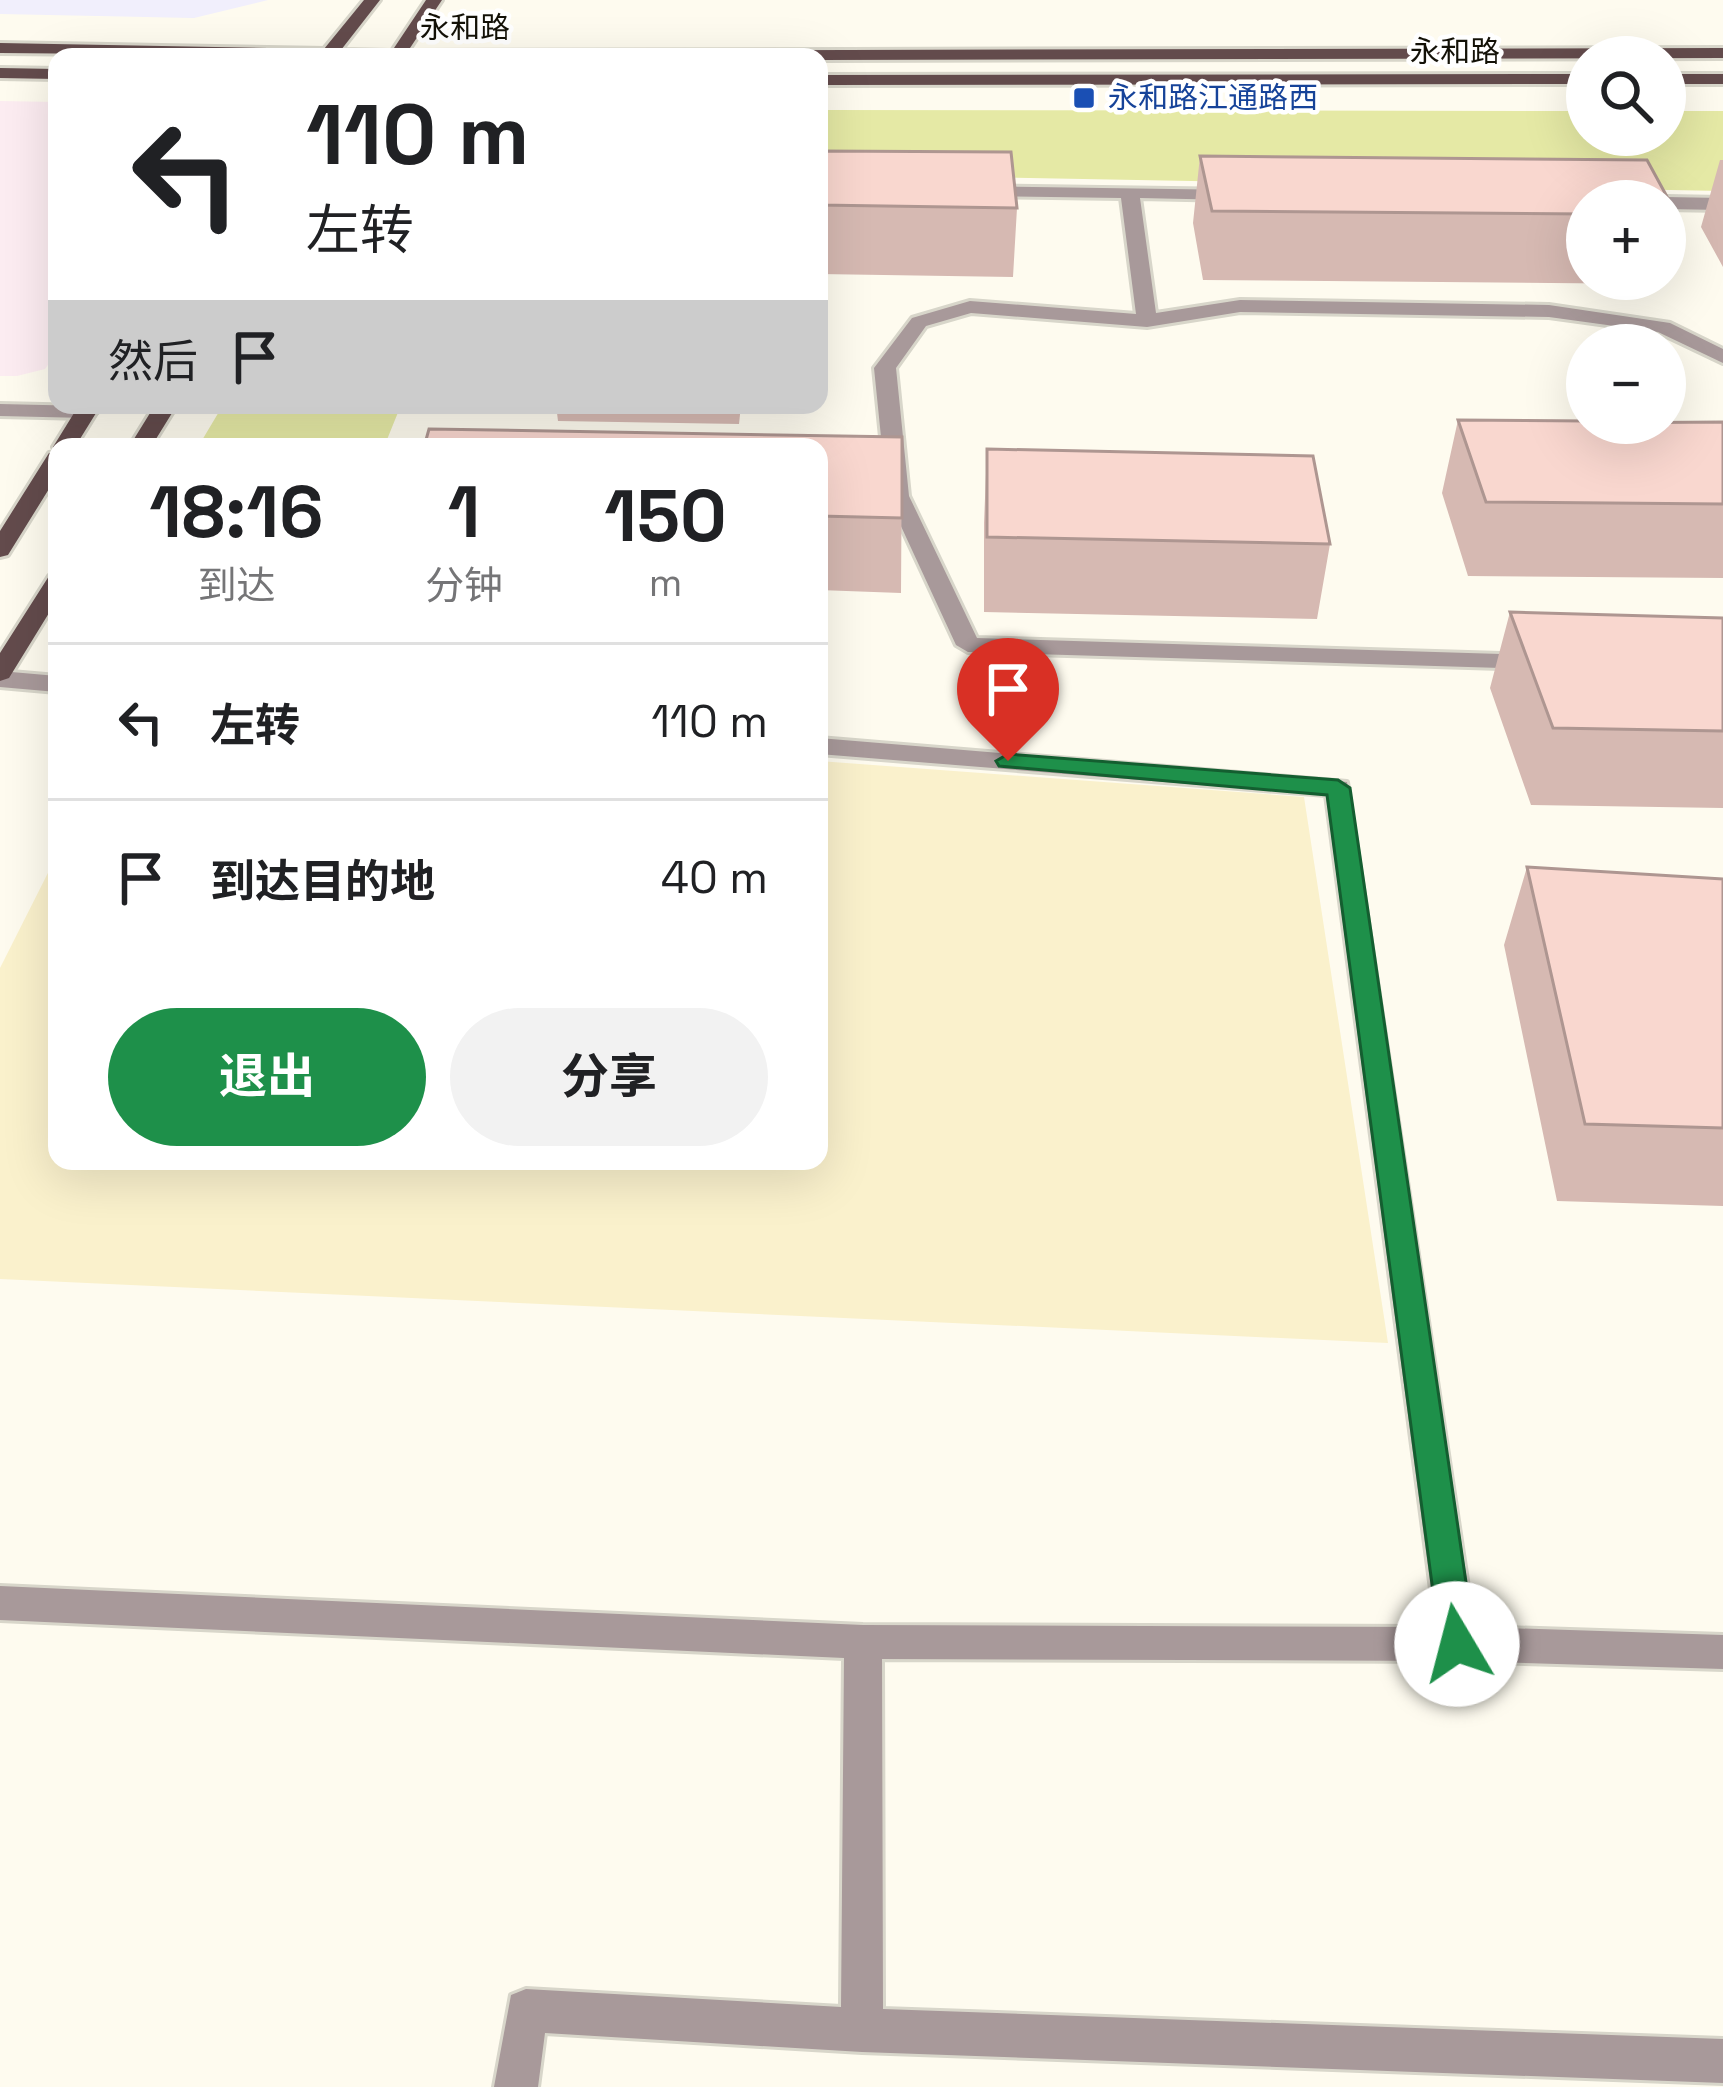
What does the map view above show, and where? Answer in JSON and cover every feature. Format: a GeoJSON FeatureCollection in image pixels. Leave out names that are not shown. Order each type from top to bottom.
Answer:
{"type":"FeatureCollection","features":[{"type":"Feature","properties":{"kind":"main road"},"geometry":{"type":"LineString","coordinates":[[334,48],[372,0]]}},
{"type":"Feature","properties":{"kind":"main road"},"geometry":{"type":"LineString","coordinates":[[401,48],[434,0]]}},
{"type":"Feature","properties":{"kind":"main road","name":"永和路"},"geometry":{"type":"LineString","coordinates":[[0,48],[48,49]]}},
{"type":"Feature","properties":{"kind":"main road","name":"永和路"},"geometry":{"type":"LineString","coordinates":[[828,55],[1723,53]]}},
{"type":"Feature","properties":{"kind":"main road"},"geometry":{"type":"LineString","coordinates":[[0,73],[48,74]]}},
{"type":"Feature","properties":{"kind":"main road","name":"永和路"},"geometry":{"type":"LineString","coordinates":[[828,80],[1566,79]]}},
{"type":"Feature","properties":{"kind":"main road"},"geometry":{"type":"LineString","coordinates":[[1686,79],[1723,79]]}},
{"type":"Feature","properties":{"kind":"main road"},"geometry":{"type":"LineString","coordinates":[[0,550],[48,473]]}},
{"type":"Feature","properties":{"kind":"main road"},"geometry":{"type":"LineString","coordinates":[[0,676],[48,596]]}},
{"type":"Feature","properties":{"kind":"street"},"geometry":{"type":"LineString","coordinates":[[963,190],[1245,195]]}},
{"type":"Feature","properties":{"kind":"street"},"geometry":{"type":"LineString","coordinates":[[1130,192],[1147,321]]}},
{"type":"Feature","properties":{"kind":"street"},"geometry":{"type":"LineString","coordinates":[[1686,203],[1723,204]]}},
{"type":"Feature","properties":{"kind":"street"},"geometry":{"type":"LineString","coordinates":[[1558,662],[968,645],[889,496],[885,368],[919,322],[970,307],[1147,321],[1240,306],[1549,311],[1664,327],[1723,358]]}},
{"type":"Feature","properties":{"kind":"street"},"geometry":{"type":"LineString","coordinates":[[0,410],[48,409]]}},
{"type":"Feature","properties":{"kind":"street"},"geometry":{"type":"LineString","coordinates":[[0,676],[48,682]]}},
{"type":"Feature","properties":{"kind":"street"},"geometry":{"type":"LineString","coordinates":[[828,747],[1338,788],[1457,1644]]}},
{"type":"Feature","properties":{"kind":"street"},"geometry":{"type":"LineString","coordinates":[[0,1603],[863,1642],[1457,1644],[1723,1652]]}},
{"type":"Feature","properties":{"kind":"street"},"geometry":{"type":"LineString","coordinates":[[862,2030],[863,1642]]}},
{"type":"Feature","properties":{"kind":"street"},"geometry":{"type":"LineString","coordinates":[[516,2087],[526,2010],[862,2030],[1723,2061]]}},
{"type":"Feature","properties":{"kind":"shaded area"},"geometry":{"type":"Polygon","coordinates":[[[0,0],[268,0],[194,18],[0,14],[0,0]]]}},
{"type":"Feature","properties":{"kind":"shaded area"},"geometry":{"type":"Polygon","coordinates":[[[0,101],[48,102],[48,365],[17,376],[0,376],[0,101]]]}},
{"type":"Feature","properties":{"kind":"shaded area"},"geometry":{"type":"Polygon","coordinates":[[[828,762],[1304,797],[1388,1343],[0,1279],[0,968],[48,873],[48,1170],[828,1170],[828,762]]]}},
{"type":"Feature","properties":{"kind":"green space"},"geometry":{"type":"Polygon","coordinates":[[[828,110],[1566,111],[1566,156],[1686,156],[1686,111],[1723,111],[1723,191],[1686,190],[1686,180],[1566,180],[1566,188],[828,174],[828,110]]]}},
{"type":"Feature","properties":{"kind":"green space"},"geometry":{"type":"Polygon","coordinates":[[[218,414],[397,414],[388,438],[203,438],[218,414]]]}},
{"type":"Feature","properties":{"kind":"building"},"geometry":{"type":"Polygon","coordinates":[[[828,151],[1011,152],[1017,208],[828,205],[828,151]]]}},
{"type":"Feature","properties":{"kind":"building"},"geometry":{"type":"Polygon","coordinates":[[[1200,156],[1647,160],[1658,180],[1566,180],[1566,214],[1212,211],[1200,156]]]}},
{"type":"Feature","properties":{"kind":"building"},"geometry":{"type":"Polygon","coordinates":[[[1458,420],[1566,421],[1566,444],[1686,444],[1686,422],[1723,422],[1723,504],[1486,502],[1458,420]]]}},
{"type":"Feature","properties":{"kind":"building"},"geometry":{"type":"Polygon","coordinates":[[[429,429],[902,437],[902,518],[828,516],[828,438],[426,438],[429,429]]]}},
{"type":"Feature","properties":{"kind":"building"},"geometry":{"type":"Polygon","coordinates":[[[987,449],[1313,456],[1330,544],[987,537],[987,449]]]}},
{"type":"Feature","properties":{"kind":"building"},"geometry":{"type":"Polygon","coordinates":[[[1510,612],[1723,618],[1723,731],[1553,728],[1510,612]]]}},
{"type":"Feature","properties":{"kind":"building"},"geometry":{"type":"Polygon","coordinates":[[[1527,867],[1723,879],[1723,1128],[1585,1124],[1527,867]]]}},
{"type":"Feature","properties":{"kind":"place","name":"永和路江通路西"},"geometry":{"type":"Point","coordinates":[1084,98]}},
{"type":"Feature","properties":{"kind":"route"},"geometry":{"type":"LineString","coordinates":[[1008,761],[1338,788],[1457,1644]]}}]}
